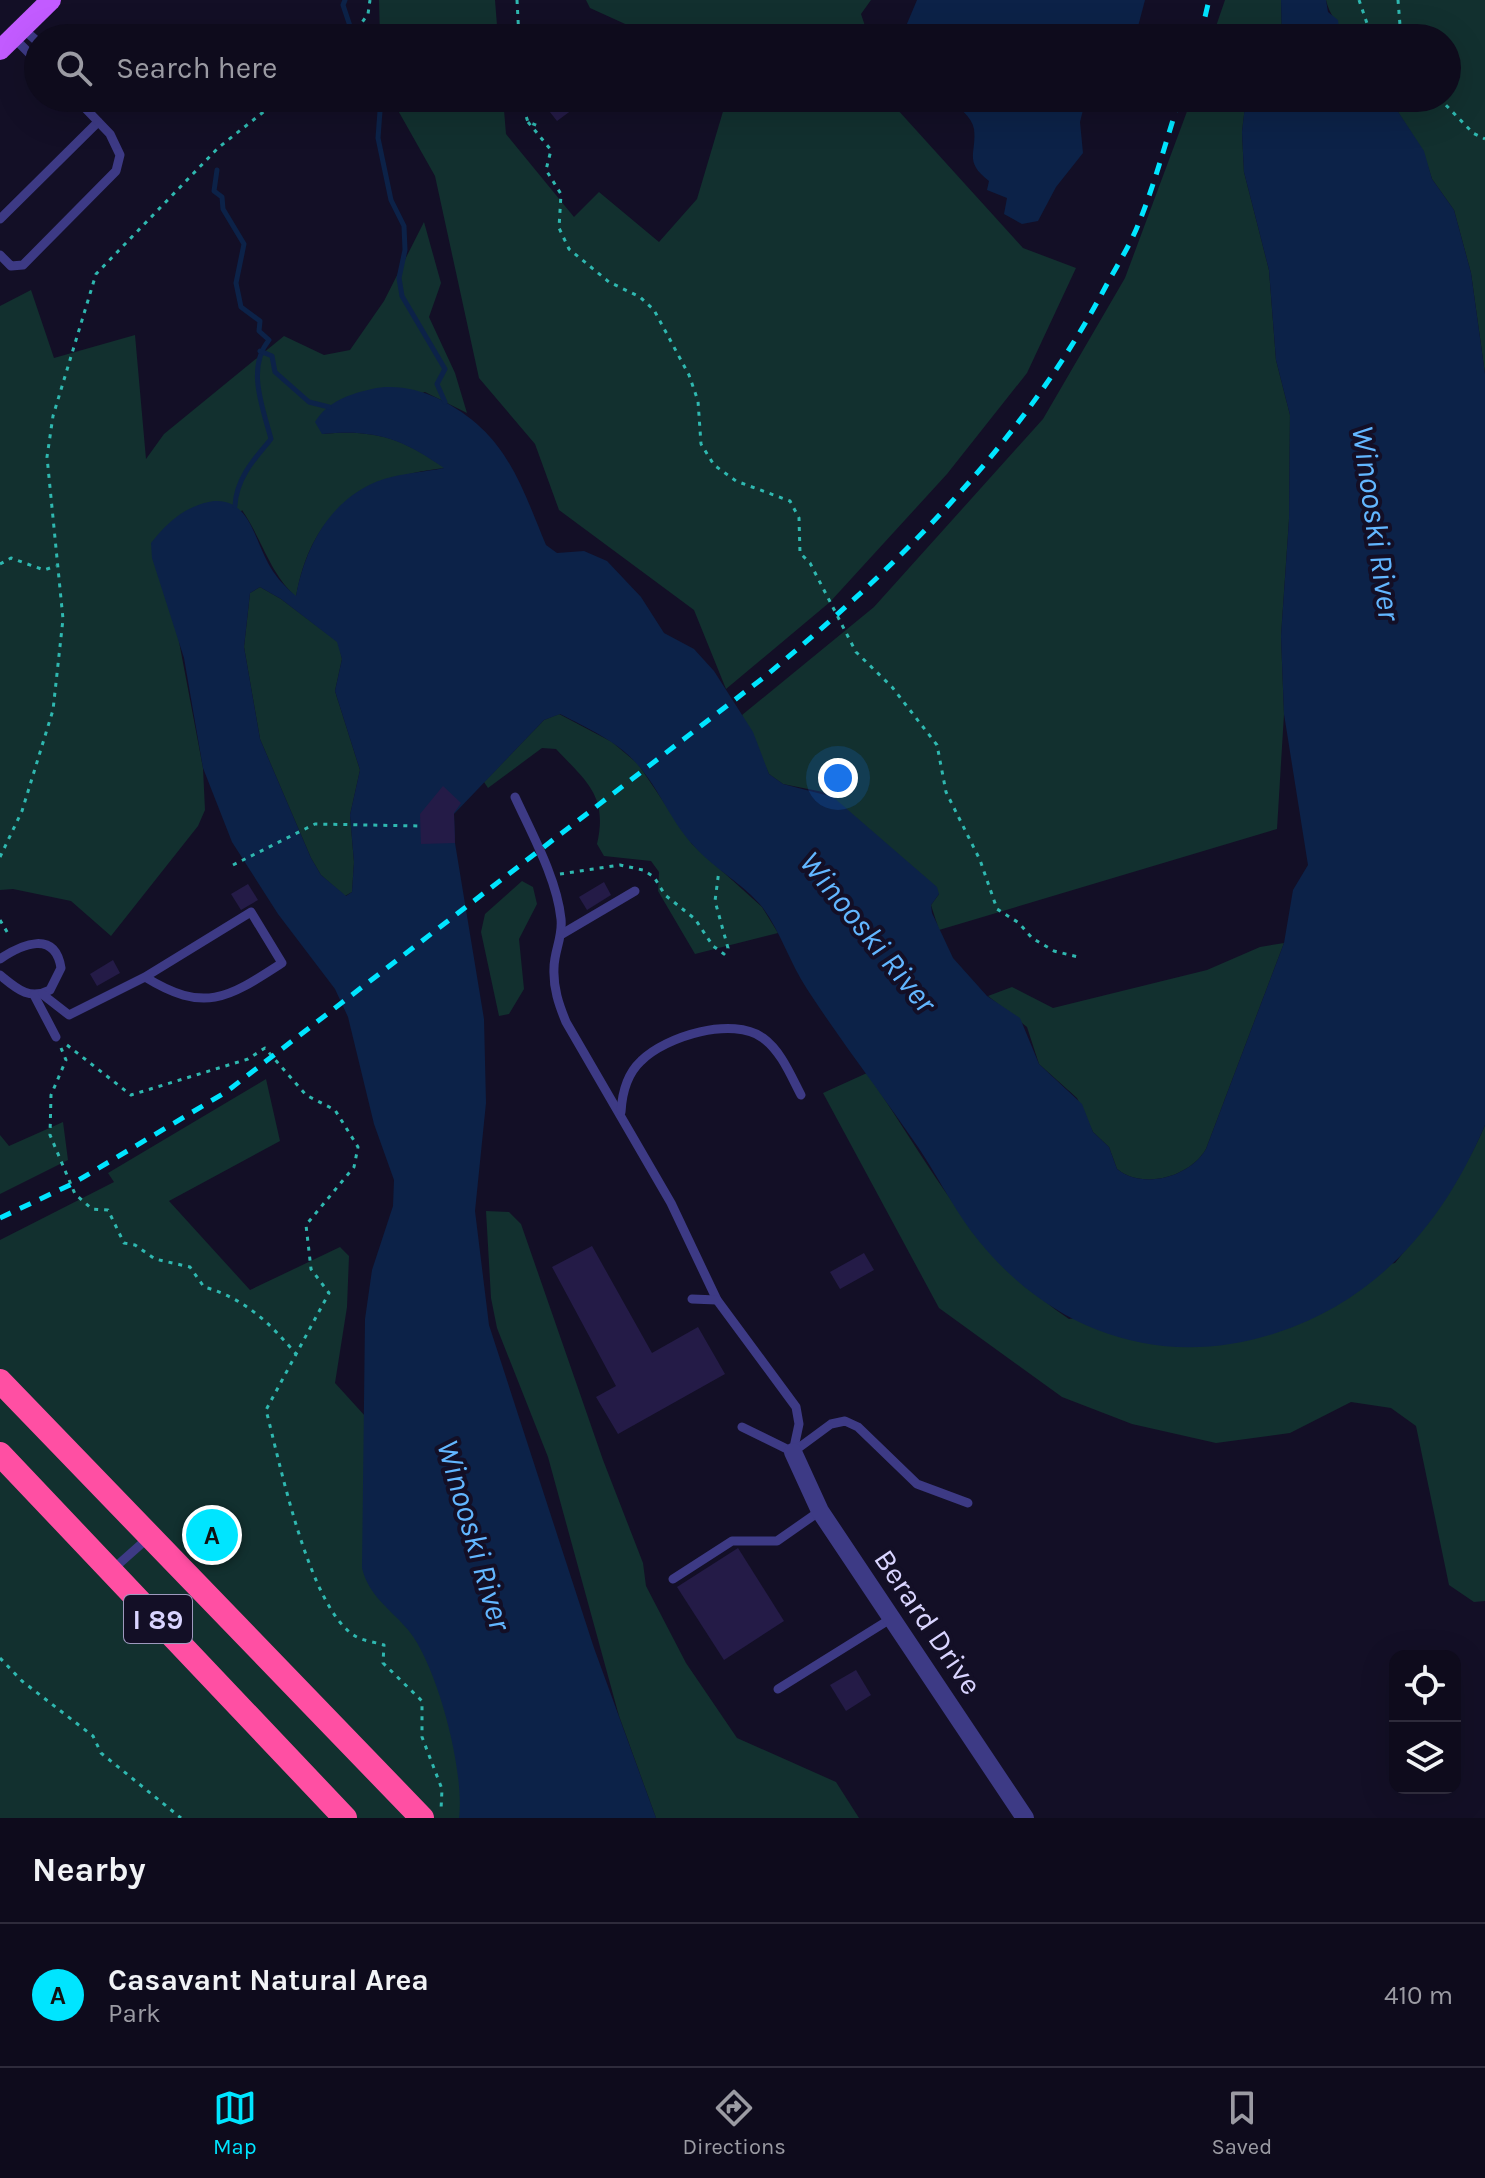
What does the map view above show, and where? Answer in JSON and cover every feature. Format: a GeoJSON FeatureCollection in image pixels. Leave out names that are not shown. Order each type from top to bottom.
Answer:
{"type":"FeatureCollection","features":[{"type":"Feature","properties":{"kind":"highway","name":"I 89"},"geometry":{"type":"LineString","coordinates":[[0,1381],[422,1818]]}},
{"type":"Feature","properties":{"kind":"highway","name":"I 89"},"geometry":{"type":"LineString","coordinates":[[0,1454],[345,1818]]}},
{"type":"Feature","properties":{"kind":"main road"},"geometry":{"type":"LineString","coordinates":[[27,24],[51,0]]}},
{"type":"Feature","properties":{"kind":"street","name":"Berard Drive"},"geometry":{"type":"LineString","coordinates":[[793,1452],[820,1511],[1025,1818]]}},
{"type":"Feature","properties":{"kind":"lane"},"geometry":{"type":"LineString","coordinates":[[0,255],[11,266],[23,265],[116,171],[120,155],[110,134],[89,112]]}},
{"type":"Feature","properties":{"kind":"lane"},"geometry":{"type":"LineString","coordinates":[[0,219],[98,122]]}},
{"type":"Feature","properties":{"kind":"lane"},"geometry":{"type":"LineString","coordinates":[[515,797],[549,877],[561,916],[562,934],[554,966],[556,995],[588,1066],[621,1113],[671,1203],[717,1300],[796,1407],[799,1424],[793,1452]]}},
{"type":"Feature","properties":{"kind":"lane"},"geometry":{"type":"LineString","coordinates":[[562,934],[635,891]]}},
{"type":"Feature","properties":{"kind":"lane"},"geometry":{"type":"LineString","coordinates":[[38,995],[69,1015],[145,977],[251,912],[282,963],[232,995],[208,1001],[182,996],[145,977]]}},
{"type":"Feature","properties":{"kind":"lane"},"geometry":{"type":"LineString","coordinates":[[0,959],[16,948],[34,942],[56,953],[60,977],[50,990],[38,995],[25,994],[0,975]]}},
{"type":"Feature","properties":{"kind":"lane"},"geometry":{"type":"LineString","coordinates":[[38,995],[56,1037]]}},
{"type":"Feature","properties":{"kind":"lane"},"geometry":{"type":"LineString","coordinates":[[621,1113],[628,1079],[640,1061],[664,1045],[711,1031],[750,1031],[763,1038],[777,1051],[801,1095]]}},
{"type":"Feature","properties":{"kind":"lane"},"geometry":{"type":"LineString","coordinates":[[692,1299],[717,1300]]}},
{"type":"Feature","properties":{"kind":"lane"},"geometry":{"type":"LineString","coordinates":[[793,1452],[831,1424],[845,1421],[858,1427],[917,1484],[968,1503]]}},
{"type":"Feature","properties":{"kind":"lane"},"geometry":{"type":"LineString","coordinates":[[742,1427],[793,1452]]}},
{"type":"Feature","properties":{"kind":"lane"},"geometry":{"type":"LineString","coordinates":[[673,1579],[732,1541],[777,1541],[820,1511]]}},
{"type":"Feature","properties":{"kind":"lane"},"geometry":{"type":"LineString","coordinates":[[112,1570],[151,1535]]}},
{"type":"Feature","properties":{"kind":"lane"},"geometry":{"type":"LineString","coordinates":[[778,1689],[892,1618]]}},
{"type":"Feature","properties":{"kind":"path"},"geometry":{"type":"LineString","coordinates":[[361,24],[368,14],[370,0]]}},
{"type":"Feature","properties":{"kind":"path"},"geometry":{"type":"LineString","coordinates":[[517,0],[518,24]]}},
{"type":"Feature","properties":{"kind":"path"},"geometry":{"type":"LineString","coordinates":[[1359,0],[1367,24]]}},
{"type":"Feature","properties":{"kind":"path"},"geometry":{"type":"LineString","coordinates":[[1398,0],[1399,24]]}},
{"type":"Feature","properties":{"kind":"path"},"geometry":{"type":"LineString","coordinates":[[0,857],[22,811],[53,710],[63,619],[47,457],[53,416],[96,274],[218,148],[263,112]]}},
{"type":"Feature","properties":{"kind":"path"},"geometry":{"type":"LineString","coordinates":[[525,112],[528,122],[551,150],[546,170],[561,194],[559,228],[569,249],[609,282],[640,297],[654,310],[689,375],[698,401],[701,444],[714,465],[736,481],[790,501],[799,518],[800,553],[810,563],[856,652],[892,687],[937,745],[946,792],[980,860],[997,909],[1019,923],[1032,938],[1054,951],[1078,957]]}},
{"type":"Feature","properties":{"kind":"path"},"geometry":{"type":"LineString","coordinates":[[1453,112],[1473,133],[1485,139]]}},
{"type":"Feature","properties":{"kind":"path"},"geometry":{"type":"LineString","coordinates":[[528,122],[541,127]]}},
{"type":"Feature","properties":{"kind":"path"},"geometry":{"type":"LineString","coordinates":[[0,564],[11,558],[44,570],[56,566]]}},
{"type":"Feature","properties":{"kind":"path"},"geometry":{"type":"LineString","coordinates":[[233,865],[315,824],[420,826]]}},
{"type":"Feature","properties":{"kind":"path"},"geometry":{"type":"LineString","coordinates":[[549,877],[581,868],[620,865],[643,870],[654,877],[665,895],[695,919],[713,946],[724,954],[728,948],[715,888],[719,870]]}},
{"type":"Feature","properties":{"kind":"path"},"geometry":{"type":"LineString","coordinates":[[0,920],[16,948]]}},
{"type":"Feature","properties":{"kind":"path"},"geometry":{"type":"LineString","coordinates":[[56,1037],[66,1060],[51,1095],[50,1135],[75,1194],[92,1209],[108,1210],[124,1243],[135,1245],[155,1259],[190,1267],[204,1287],[223,1292],[264,1318],[296,1354]]}},
{"type":"Feature","properties":{"kind":"path"},"geometry":{"type":"LineString","coordinates":[[56,1037],[131,1095],[248,1059],[265,1048],[306,1095],[335,1110],[358,1147],[354,1167],[306,1225],[311,1269],[329,1293],[266,1410],[307,1561],[336,1616],[354,1636],[384,1645],[383,1663],[422,1701],[422,1737],[442,1789],[441,1818]]}},
{"type":"Feature","properties":{"kind":"path"},"geometry":{"type":"LineString","coordinates":[[0,1658],[22,1681],[93,1736],[101,1753],[181,1818]]}},
{"type":"Feature","properties":{"kind":"green space"},"geometry":{"type":"Polygon","coordinates":[[[379,0],[495,0],[497,24],[380,24],[379,0]]]}},
{"type":"Feature","properties":{"kind":"green space"},"geometry":{"type":"Polygon","coordinates":[[[586,0],[871,0],[861,14],[864,24],[625,24],[590,8],[586,0]]]}},
{"type":"Feature","properties":{"kind":"green space"},"geometry":{"type":"Polygon","coordinates":[[[1225,0],[1281,0],[1282,24],[1217,24],[1225,0]]]}},
{"type":"Feature","properties":{"kind":"green space"},"geometry":{"type":"Polygon","coordinates":[[[1326,0],[1485,0],[1485,374],[1471,273],[1454,210],[1432,179],[1423,151],[1398,112],[1461,112],[1461,24],[1336,24],[1326,0]]]}},
{"type":"Feature","properties":{"kind":"green space"},"geometry":{"type":"Polygon","coordinates":[[[399,112],[504,112],[506,134],[574,217],[599,192],[659,242],[697,199],[723,112],[900,112],[1023,248],[1076,268],[1027,373],[947,474],[830,602],[726,689],[694,610],[559,510],[535,444],[479,378],[435,176],[399,112]]]}},
{"type":"Feature","properties":{"kind":"green space"},"geometry":{"type":"Polygon","coordinates":[[[1187,112],[1244,112],[1244,172],[1269,270],[1276,360],[1290,415],[1289,520],[1281,636],[1284,714],[1277,829],[939,930],[931,905],[939,894],[823,792],[783,784],[769,774],[742,715],[874,607],[1043,419],[1125,278],[1187,112]]]}},
{"type":"Feature","properties":{"kind":"green space"},"geometry":{"type":"Polygon","coordinates":[[[424,222],[441,283],[429,317],[455,373],[467,413],[425,392],[322,434],[358,433],[387,438],[415,449],[445,468],[389,480],[365,490],[345,504],[328,521],[314,542],[303,567],[296,597],[272,566],[242,510],[177,631],[203,768],[205,810],[198,826],[111,936],[71,901],[13,889],[0,890],[0,306],[31,290],[54,358],[135,335],[146,459],[164,434],[284,336],[324,355],[350,350],[384,301],[424,222]]]}},
{"type":"Feature","properties":{"kind":"green space"},"geometry":{"type":"Polygon","coordinates":[[[260,587],[338,642],[342,659],[335,691],[360,770],[350,815],[354,862],[352,892],[345,896],[321,875],[311,858],[260,739],[244,647],[250,593],[260,587]]]}},
{"type":"Feature","properties":{"kind":"green space"},"geometry":{"type":"Polygon","coordinates":[[[559,714],[612,742],[638,764],[692,844],[762,907],[778,933],[695,954],[658,891],[659,872],[651,861],[604,856],[597,844],[600,814],[597,802],[585,781],[556,749],[542,748],[488,788],[484,782],[544,720],[559,714]]]}},
{"type":"Feature","properties":{"kind":"green space"},"geometry":{"type":"Polygon","coordinates":[[[522,881],[533,887],[537,904],[519,939],[524,989],[509,1014],[499,1016],[481,932],[485,914],[522,881]]]}},
{"type":"Feature","properties":{"kind":"green space"},"geometry":{"type":"Polygon","coordinates":[[[1284,943],[1206,1149],[1189,1167],[1165,1177],[1140,1179],[1117,1169],[1109,1147],[1093,1132],[1077,1098],[1039,1064],[1027,1027],[988,996],[1012,987],[1053,1008],[1207,970],[1260,947],[1284,943]]]}},
{"type":"Feature","properties":{"kind":"green space"},"geometry":{"type":"Polygon","coordinates":[[[867,1073],[934,1175],[980,1237],[1035,1294],[1069,1319],[1395,1263],[1445,1197],[1485,1125],[1485,1601],[1474,1602],[1449,1585],[1416,1426],[1391,1408],[1351,1402],[1290,1433],[1216,1443],[1132,1424],[1062,1397],[939,1308],[823,1093],[867,1073]]]}},
{"type":"Feature","properties":{"kind":"green space"},"geometry":{"type":"Polygon","coordinates":[[[266,1079],[280,1141],[169,1201],[250,1290],[340,1247],[349,1256],[347,1307],[335,1383],[396,1450],[576,1818],[0,1818],[0,1240],[114,1182],[108,1173],[266,1079]]]}},
{"type":"Feature","properties":{"kind":"green space"},"geometry":{"type":"Polygon","coordinates":[[[63,1122],[68,1160],[0,1194],[0,1135],[9,1146],[63,1122]]]}},
{"type":"Feature","properties":{"kind":"green space"},"geometry":{"type":"Polygon","coordinates":[[[486,1211],[509,1212],[521,1224],[603,1460],[643,1563],[646,1586],[686,1663],[737,1738],[836,1782],[859,1818],[656,1818],[619,1716],[548,1457],[497,1328],[491,1298],[486,1211]]]}},
{"type":"Feature","properties":{"kind":"water"},"geometry":{"type":"Polygon","coordinates":[[[917,0],[1145,0],[1139,24],[907,24],[917,0]]]}},
{"type":"Feature","properties":{"kind":"water"},"geometry":{"type":"Polygon","coordinates":[[[1281,0],[1326,0],[1328,12],[1338,24],[1282,24],[1281,0]]]}},
{"type":"Feature","properties":{"kind":"water"},"geometry":{"type":"Polygon","coordinates":[[[964,112],[1082,112],[1080,122],[1083,153],[1056,187],[1038,221],[1022,224],[1004,214],[1007,198],[987,190],[989,181],[974,162],[974,129],[964,112]]]}},
{"type":"Feature","properties":{"kind":"water","name":"Winooski River"},"geometry":{"type":"Polygon","coordinates":[[[1244,112],[1398,112],[1424,151],[1432,179],[1454,210],[1471,273],[1485,374],[1485,1125],[1449,1194],[1428,1225],[1376,1278],[1313,1319],[1276,1333],[1232,1344],[1189,1347],[1147,1344],[1107,1333],[1069,1317],[1033,1294],[1000,1265],[971,1231],[918,1147],[807,989],[763,908],[694,846],[637,764],[611,742],[560,714],[544,720],[454,814],[455,843],[484,1019],[486,1103],[475,1211],[489,1325],[594,1648],[656,1818],[459,1818],[458,1775],[453,1749],[430,1669],[409,1631],[370,1587],[362,1568],[365,1319],[372,1270],[393,1206],[394,1180],[374,1124],[348,1017],[335,989],[278,914],[232,842],[203,768],[184,658],[152,558],[151,543],[168,524],[188,510],[204,503],[230,503],[246,518],[280,581],[296,596],[314,541],[336,510],[350,497],[384,479],[444,468],[414,449],[386,438],[357,433],[322,434],[315,422],[320,415],[348,396],[388,387],[422,392],[460,411],[479,426],[507,460],[546,545],[557,553],[584,551],[607,561],[641,597],[664,633],[694,649],[714,671],[753,732],[769,774],[783,784],[833,797],[937,887],[939,894],[931,905],[932,913],[953,958],[987,996],[1020,1018],[1039,1064],[1082,1104],[1093,1132],[1109,1147],[1117,1169],[1140,1179],[1178,1173],[1199,1159],[1206,1149],[1284,943],[1293,890],[1308,865],[1284,714],[1281,636],[1289,520],[1290,415],[1276,360],[1269,270],[1244,172],[1244,112]],[[260,587],[250,593],[244,647],[260,739],[311,858],[321,875],[346,896],[352,892],[354,862],[350,815],[360,770],[335,691],[342,659],[337,642],[281,599],[260,587]]]}},
{"type":"Feature","properties":{"kind":"building"},"geometry":{"type":"Polygon","coordinates":[[[550,112],[569,112],[557,121],[550,112]]]}},
{"type":"Feature","properties":{"kind":"building"},"geometry":{"type":"Polygon","coordinates":[[[443,786],[461,803],[454,813],[455,843],[421,844],[420,814],[443,786]]]}},
{"type":"Feature","properties":{"kind":"building"},"geometry":{"type":"Polygon","coordinates":[[[604,882],[611,895],[587,910],[579,897],[604,882]]]}},
{"type":"Feature","properties":{"kind":"building"},"geometry":{"type":"Polygon","coordinates":[[[248,884],[258,900],[241,910],[231,894],[248,884]]]}},
{"type":"Feature","properties":{"kind":"building"},"geometry":{"type":"Polygon","coordinates":[[[113,960],[120,973],[97,986],[90,974],[113,960]]]}},
{"type":"Feature","properties":{"kind":"building"},"geometry":{"type":"Polygon","coordinates":[[[592,1246],[652,1353],[698,1327],[725,1374],[618,1434],[596,1397],[616,1386],[552,1267],[592,1246]]]}},
{"type":"Feature","properties":{"kind":"building"},"geometry":{"type":"Polygon","coordinates":[[[864,1253],[874,1270],[840,1289],[830,1272],[864,1253]]]}},
{"type":"Feature","properties":{"kind":"building"},"geometry":{"type":"Polygon","coordinates":[[[738,1548],[784,1621],[724,1660],[677,1587],[738,1548]]]}},
{"type":"Feature","properties":{"kind":"building"},"geometry":{"type":"Polygon","coordinates":[[[856,1670],[871,1695],[846,1711],[830,1685],[856,1670]]]}},
{"type":"Feature","properties":{"kind":"waterway"},"geometry":{"type":"LineString","coordinates":[[345,0],[343,5],[349,24]]}},
{"type":"Feature","properties":{"kind":"waterway"},"geometry":{"type":"LineString","coordinates":[[380,112],[378,138],[391,200],[404,226],[405,250],[399,278],[402,296],[445,369],[437,384],[445,402]]}},
{"type":"Feature","properties":{"kind":"waterway"},"geometry":{"type":"LineString","coordinates":[[217,170],[214,191],[222,197],[223,209],[244,244],[236,283],[241,307],[260,321],[259,331],[269,340],[262,351],[257,375],[271,439],[242,478],[235,506]]}},
{"type":"Feature","properties":{"kind":"waterway"},"geometry":{"type":"LineString","coordinates":[[260,351],[272,356],[275,372],[309,402],[329,407]]}},
{"type":"Feature","properties":{"kind":"railway"},"geometry":{"type":"LineString","coordinates":[[1203,24],[1209,0]]}},
{"type":"Feature","properties":{"kind":"railway"},"geometry":{"type":"LineString","coordinates":[[0,1218],[72,1184],[226,1092],[763,678],[910,546],[998,449],[1074,342],[1135,232],[1176,112]]}},
{"type":"Feature","properties":{"kind":"place","name":"Casavant Natural Area"},"geometry":{"type":"Point","coordinates":[212,1535]}}]}
